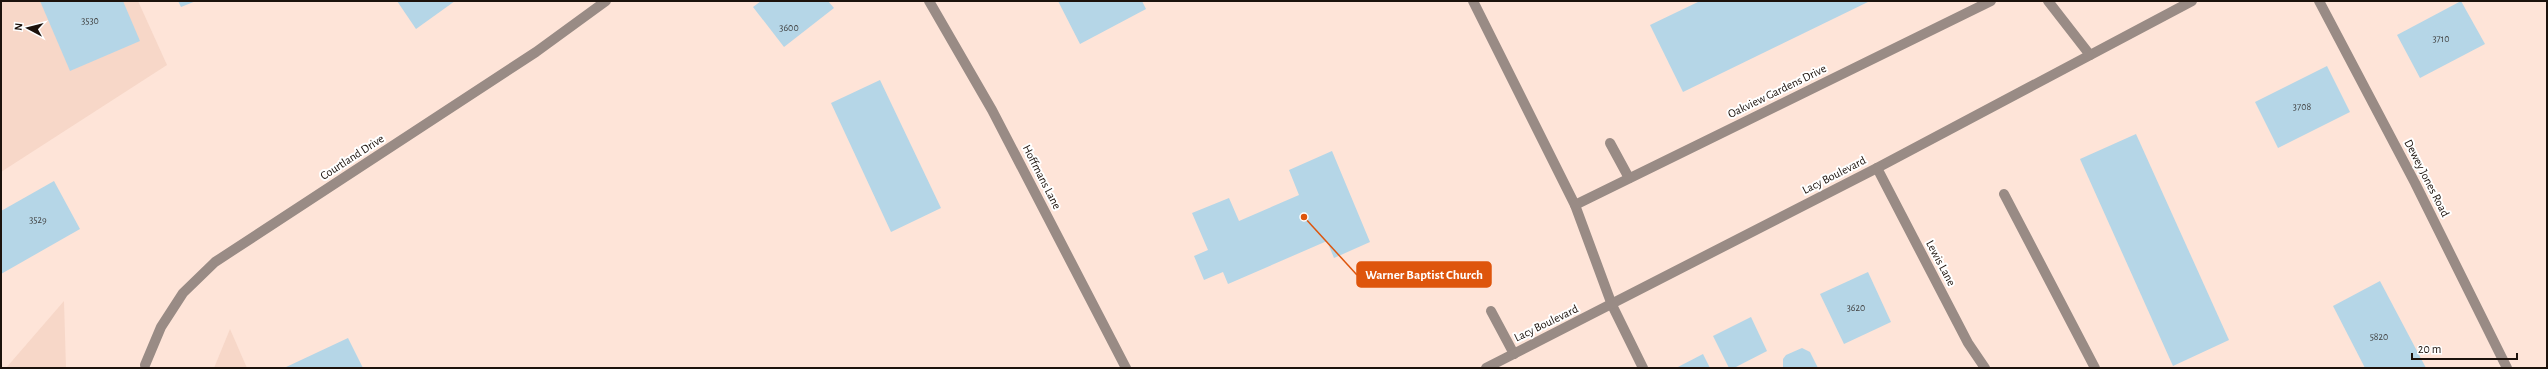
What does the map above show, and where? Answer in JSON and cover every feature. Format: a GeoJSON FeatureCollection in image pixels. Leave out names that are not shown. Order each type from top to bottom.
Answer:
{"type":"FeatureCollection","features":[{"type":"Feature","properties":{"kind":"street","name":"Courtland Drive"},"geometry":{"type":"LineString","coordinates":[[145,365],[160,327],[183,293],[215,262],[536,52],[606,1]]}},
{"type":"Feature","properties":{"kind":"street","name":"Hoffmans Lane"},"geometry":{"type":"LineString","coordinates":[[929,1],[992,110],[1126,368]]}},
{"type":"Feature","properties":{"kind":"street"},"geometry":{"type":"LineString","coordinates":[[1474,1],[1575,205],[1612,305],[1643,368]]}},
{"type":"Feature","properties":{"kind":"street","name":"Oakview Gardens Drive"},"geometry":{"type":"LineString","coordinates":[[1575,205],[1991,1]]}},
{"type":"Feature","properties":{"kind":"street"},"geometry":{"type":"LineString","coordinates":[[2048,1],[2090,55]]}},
{"type":"Feature","properties":{"kind":"street","name":"Lacy Boulevard"},"geometry":{"type":"LineString","coordinates":[[1486,368],[1612,305],[1877,168],[2192,1]]}},
{"type":"Feature","properties":{"kind":"street","name":"Dewey Jones Road"},"geometry":{"type":"LineString","coordinates":[[2319,1],[2416,182],[2507,368]]}},
{"type":"Feature","properties":{"kind":"street"},"geometry":{"type":"LineString","coordinates":[[1610,143],[1628,178]]}},
{"type":"Feature","properties":{"kind":"street","name":"Lewis Lane"},"geometry":{"type":"LineString","coordinates":[[1877,168],[1968,343],[1985,368]]}},
{"type":"Feature","properties":{"kind":"street"},"geometry":{"type":"LineString","coordinates":[[2004,194],[2095,368]]}},
{"type":"Feature","properties":{"kind":"street"},"geometry":{"type":"LineString","coordinates":[[1491,311],[1514,354]]}},
{"type":"Feature","properties":{"kind":"shaded area"},"geometry":{"type":"Polygon","coordinates":[[[1,1],[138,1],[167,65],[1,172],[1,1]]]}},
{"type":"Feature","properties":{"kind":"shaded area"},"geometry":{"type":"Polygon","coordinates":[[[64,301],[66,368],[6,368],[64,301]]]}},
{"type":"Feature","properties":{"kind":"shaded area"},"geometry":{"type":"Polygon","coordinates":[[[230,329],[247,368],[214,368],[230,329]]]}},
{"type":"Feature","properties":{"kind":"building"},"geometry":{"type":"Polygon","coordinates":[[[40,1],[123,1],[140,41],[70,71],[40,1]]]}},
{"type":"Feature","properties":{"kind":"building"},"geometry":{"type":"Polygon","coordinates":[[[178,1],[196,1],[181,7],[178,1]]]}},
{"type":"Feature","properties":{"kind":"building"},"geometry":{"type":"Polygon","coordinates":[[[397,1],[455,1],[416,29],[397,1]]]}},
{"type":"Feature","properties":{"kind":"building"},"geometry":{"type":"Polygon","coordinates":[[[761,1],[828,1],[834,8],[784,47],[753,7],[761,1]]]}},
{"type":"Feature","properties":{"kind":"building"},"geometry":{"type":"Polygon","coordinates":[[[1058,1],[1142,1],[1146,9],[1080,44],[1058,1]]]}},
{"type":"Feature","properties":{"kind":"building"},"geometry":{"type":"Polygon","coordinates":[[[1700,1],[1870,1],[1683,92],[1650,25],[1700,1]]]}},
{"type":"Feature","properties":{"kind":"building"},"geometry":{"type":"Polygon","coordinates":[[[2461,1],[2485,44],[2420,78],[2397,35],[2461,1]]]}},
{"type":"Feature","properties":{"kind":"building"},"geometry":{"type":"Polygon","coordinates":[[[2327,66],[2350,112],[2278,148],[2255,102],[2327,66]]]}},
{"type":"Feature","properties":{"kind":"building"},"geometry":{"type":"Polygon","coordinates":[[[880,80],[941,208],[891,232],[831,103],[880,80]]]}},
{"type":"Feature","properties":{"kind":"building"},"geometry":{"type":"Polygon","coordinates":[[[2136,134],[2229,340],[2173,366],[2080,159],[2136,134]]]}},
{"type":"Feature","properties":{"kind":"building"},"geometry":{"type":"Polygon","coordinates":[[[1332,151],[1370,242],[1334,258],[1327,241],[1228,284],[1223,272],[1204,280],[1194,256],[1208,250],[1192,213],[1229,198],[1239,221],[1299,195],[1289,170],[1332,151]]]}},
{"type":"Feature","properties":{"kind":"building"},"geometry":{"type":"Polygon","coordinates":[[[54,181],[80,229],[1,274],[1,211],[54,181]]]}},
{"type":"Feature","properties":{"kind":"building"},"geometry":{"type":"Polygon","coordinates":[[[1868,272],[1891,322],[1844,344],[1820,294],[1868,272]]]}},
{"type":"Feature","properties":{"kind":"building"},"geometry":{"type":"Polygon","coordinates":[[[2380,281],[2426,368],[2365,368],[2333,306],[2380,281]]]}},
{"type":"Feature","properties":{"kind":"building"},"geometry":{"type":"Polygon","coordinates":[[[1751,317],[1767,351],[1734,368],[1729,368],[1713,336],[1751,317]]]}},
{"type":"Feature","properties":{"kind":"building"},"geometry":{"type":"Polygon","coordinates":[[[348,338],[363,368],[284,368],[348,338]]]}},
{"type":"Feature","properties":{"kind":"building"},"geometry":{"type":"Polygon","coordinates":[[[1802,348],[1810,352],[1818,368],[1783,368],[1783,359],[1786,355],[1802,348]]]}},
{"type":"Feature","properties":{"kind":"building"},"geometry":{"type":"Polygon","coordinates":[[[1703,354],[1710,368],[1676,368],[1703,354]]]}},
{"type":"Feature","properties":{"kind":"place","name":"Warner Baptist Church"},"geometry":{"type":"Point","coordinates":[1304,217]}}]}
